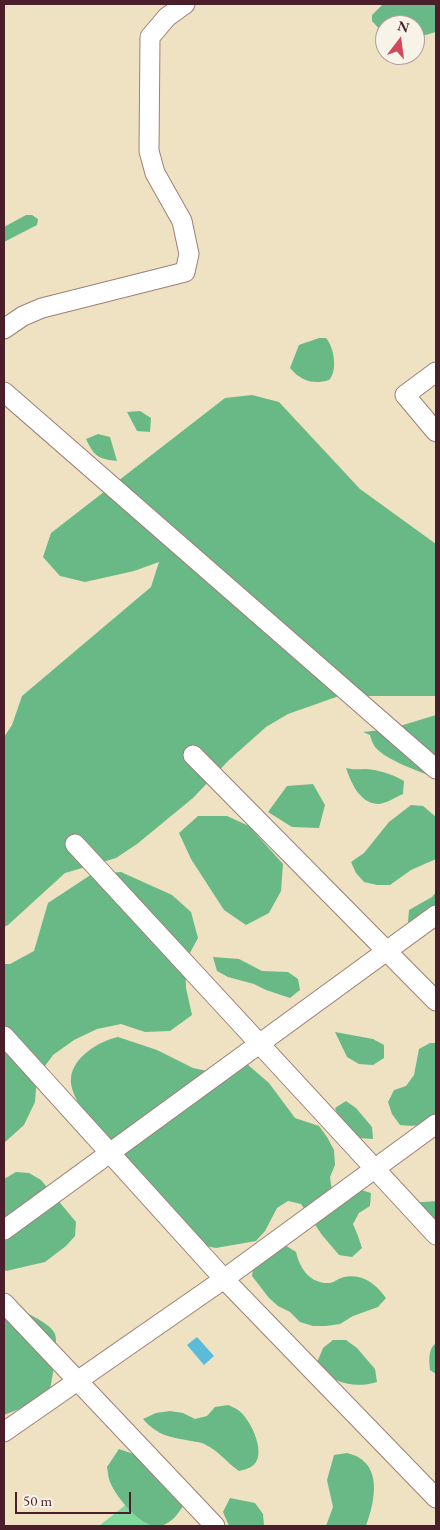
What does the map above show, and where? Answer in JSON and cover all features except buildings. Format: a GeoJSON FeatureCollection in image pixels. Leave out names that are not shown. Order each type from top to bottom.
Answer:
{"type":"FeatureCollection","features":[{"type":"Feature","properties":{"kind":"street"},"geometry":{"type":"LineString","coordinates":[[4,329],[23,316],[42,308],[185,272],[189,254],[182,221],[155,173],[149,151],[150,37],[167,17],[185,4]]}},
{"type":"Feature","properties":{"kind":"street"},"geometry":{"type":"LineString","coordinates":[[436,372],[405,395],[436,432]]}},
{"type":"Feature","properties":{"kind":"street"},"geometry":{"type":"LineString","coordinates":[[4,392],[436,769]]}},
{"type":"Feature","properties":{"kind":"street"},"geometry":{"type":"LineString","coordinates":[[194,754],[436,1001]]}},
{"type":"Feature","properties":{"kind":"street"},"geometry":{"type":"LineString","coordinates":[[74,844],[376,1168],[436,1236]]}},
{"type":"Feature","properties":{"kind":"street"},"geometry":{"type":"LineString","coordinates":[[4,1230],[436,915]]}},
{"type":"Feature","properties":{"kind":"street"},"geometry":{"type":"LineString","coordinates":[[4,1036],[224,1279],[436,1498]]}},
{"type":"Feature","properties":{"kind":"street"},"geometry":{"type":"LineString","coordinates":[[4,1432],[224,1279],[436,1124]]}},
{"type":"Feature","properties":{"kind":"street"},"geometry":{"type":"LineString","coordinates":[[4,1303],[215,1526]]}},
{"type":"Feature","properties":{"kind":"green space"},"geometry":{"type":"Polygon","coordinates":[[[383,4],[436,4],[436,32],[425,35],[425,15],[375,15],[375,24],[372,21],[372,15],[383,4]]]}},
{"type":"Feature","properties":{"kind":"green space"},"geometry":{"type":"Polygon","coordinates":[[[26,215],[32,215],[38,219],[37,225],[4,242],[4,227],[26,215]]]}},
{"type":"Feature","properties":{"kind":"green space"},"geometry":{"type":"Polygon","coordinates":[[[319,338],[326,338],[329,342],[333,353],[334,365],[332,376],[329,380],[313,382],[298,376],[290,368],[299,345],[319,338]]]}},
{"type":"Feature","properties":{"kind":"green space"},"geometry":{"type":"Polygon","coordinates":[[[252,395],[279,402],[360,489],[436,544],[436,696],[339,696],[288,714],[266,727],[229,760],[193,798],[137,844],[116,858],[65,873],[4,927],[4,737],[12,725],[22,696],[151,587],[159,562],[134,571],[85,582],[60,576],[43,557],[51,533],[225,398],[252,395]]]}},
{"type":"Feature","properties":{"kind":"green space"},"geometry":{"type":"Polygon","coordinates":[[[140,411],[151,418],[150,432],[137,431],[127,412],[140,411]]]}},
{"type":"Feature","properties":{"kind":"green space"},"geometry":{"type":"Polygon","coordinates":[[[98,434],[110,437],[117,461],[101,458],[94,453],[86,439],[98,434]]]}},
{"type":"Feature","properties":{"kind":"green space"},"geometry":{"type":"Polygon","coordinates":[[[436,715],[436,778],[387,757],[375,747],[370,735],[363,732],[390,729],[436,715]]]}},
{"type":"Feature","properties":{"kind":"green space"},"geometry":{"type":"Polygon","coordinates":[[[346,768],[376,770],[395,776],[404,781],[403,794],[384,803],[371,803],[357,791],[346,768]]]}},
{"type":"Feature","properties":{"kind":"green space"},"geometry":{"type":"Polygon","coordinates":[[[313,784],[325,805],[319,828],[292,827],[268,812],[287,786],[313,784]]]}},
{"type":"Feature","properties":{"kind":"green space"},"geometry":{"type":"Polygon","coordinates":[[[411,805],[423,806],[436,817],[436,859],[411,870],[390,885],[364,882],[356,873],[351,862],[364,853],[389,822],[411,805]]]}},
{"type":"Feature","properties":{"kind":"green space"},"geometry":{"type":"Polygon","coordinates":[[[198,816],[227,816],[249,826],[283,864],[281,891],[269,913],[246,925],[224,910],[191,859],[179,833],[198,816]]]}},
{"type":"Feature","properties":{"kind":"green space"},"geometry":{"type":"Polygon","coordinates":[[[121,872],[172,895],[191,912],[198,938],[185,962],[186,988],[192,1015],[170,1031],[145,1032],[121,1024],[97,1029],[74,1040],[53,1055],[37,1077],[35,1102],[24,1125],[4,1143],[4,964],[10,964],[34,951],[48,903],[92,874],[121,872]]]}},
{"type":"Feature","properties":{"kind":"green space"},"geometry":{"type":"Polygon","coordinates":[[[436,892],[436,921],[421,925],[408,922],[409,910],[432,897],[436,892]]]}},
{"type":"Feature","properties":{"kind":"green space"},"geometry":{"type":"Polygon","coordinates":[[[213,957],[239,959],[262,971],[288,972],[298,979],[300,990],[290,998],[254,984],[228,977],[217,971],[213,957]]]}},
{"type":"Feature","properties":{"kind":"green space"},"geometry":{"type":"Polygon","coordinates":[[[335,1032],[373,1039],[384,1045],[384,1058],[373,1065],[359,1064],[347,1057],[335,1032]]]}},
{"type":"Feature","properties":{"kind":"green space"},"geometry":{"type":"Polygon","coordinates":[[[118,1037],[157,1050],[193,1068],[207,1071],[247,1064],[269,1083],[295,1118],[319,1126],[334,1150],[335,1165],[330,1177],[332,1191],[358,1189],[371,1193],[370,1206],[359,1213],[353,1224],[362,1248],[352,1257],[339,1255],[322,1235],[301,1204],[288,1201],[277,1208],[265,1231],[256,1241],[216,1248],[191,1243],[79,1104],[73,1092],[71,1078],[77,1063],[95,1046],[118,1037]]]}},
{"type":"Feature","properties":{"kind":"green space"},"geometry":{"type":"Polygon","coordinates":[[[430,1043],[436,1043],[436,1112],[425,1123],[411,1126],[400,1125],[392,1114],[388,1102],[394,1090],[406,1086],[414,1075],[419,1049],[430,1043]]]}},
{"type":"Feature","properties":{"kind":"green space"},"geometry":{"type":"Polygon","coordinates":[[[346,1101],[356,1108],[372,1127],[373,1139],[359,1138],[340,1121],[335,1108],[346,1101]]]}},
{"type":"Feature","properties":{"kind":"green space"},"geometry":{"type":"Polygon","coordinates":[[[16,1172],[29,1173],[41,1180],[76,1222],[75,1236],[66,1246],[45,1262],[6,1271],[4,1270],[4,1179],[16,1172]]]}},
{"type":"Feature","properties":{"kind":"green space"},"geometry":{"type":"Polygon","coordinates":[[[436,1201],[436,1236],[411,1203],[436,1201]]]}},
{"type":"Feature","properties":{"kind":"green space"},"geometry":{"type":"Polygon","coordinates":[[[285,1245],[296,1252],[303,1270],[317,1281],[330,1283],[344,1277],[363,1278],[378,1288],[386,1298],[378,1307],[353,1316],[340,1324],[313,1326],[300,1322],[290,1312],[278,1306],[269,1298],[252,1276],[254,1263],[285,1245]]]}},
{"type":"Feature","properties":{"kind":"green space"},"geometry":{"type":"Polygon","coordinates":[[[24,1311],[46,1324],[55,1334],[55,1356],[49,1397],[4,1415],[4,1313],[24,1311]]]}},
{"type":"Feature","properties":{"kind":"green space"},"geometry":{"type":"Polygon","coordinates":[[[333,1340],[346,1340],[357,1348],[375,1369],[377,1382],[360,1385],[344,1383],[322,1371],[316,1365],[323,1348],[333,1340]]]}},
{"type":"Feature","properties":{"kind":"green space"},"geometry":{"type":"Polygon","coordinates":[[[436,1343],[436,1374],[430,1370],[429,1359],[433,1345],[436,1343]]]}},
{"type":"Feature","properties":{"kind":"green space"},"geometry":{"type":"Polygon","coordinates":[[[228,1405],[238,1410],[248,1421],[253,1429],[258,1447],[256,1462],[251,1467],[239,1471],[215,1450],[204,1444],[165,1435],[154,1429],[143,1419],[156,1413],[170,1411],[183,1413],[195,1419],[207,1416],[215,1407],[228,1405]]]}},
{"type":"Feature","properties":{"kind":"green space"},"geometry":{"type":"Polygon","coordinates":[[[119,1449],[154,1461],[186,1501],[175,1517],[167,1523],[158,1526],[144,1522],[129,1509],[116,1493],[109,1479],[107,1467],[119,1449]]]}},
{"type":"Feature","properties":{"kind":"green space"},"geometry":{"type":"Polygon","coordinates":[[[347,1453],[358,1457],[366,1463],[371,1471],[374,1489],[369,1518],[366,1526],[326,1526],[333,1507],[327,1480],[334,1455],[347,1453]]]}},
{"type":"Feature","properties":{"kind":"green space"},"geometry":{"type":"Polygon","coordinates":[[[230,1498],[255,1503],[263,1514],[264,1526],[229,1526],[223,1512],[230,1498]]]}},
{"type":"Feature","properties":{"kind":"green space"},"geometry":{"type":"Polygon","coordinates":[[[133,1499],[156,1526],[99,1526],[133,1499]]]}},
{"type":"Feature","properties":{"kind":"water"},"geometry":{"type":"Polygon","coordinates":[[[197,1337],[214,1356],[204,1365],[187,1345],[197,1337]]]}}]}
